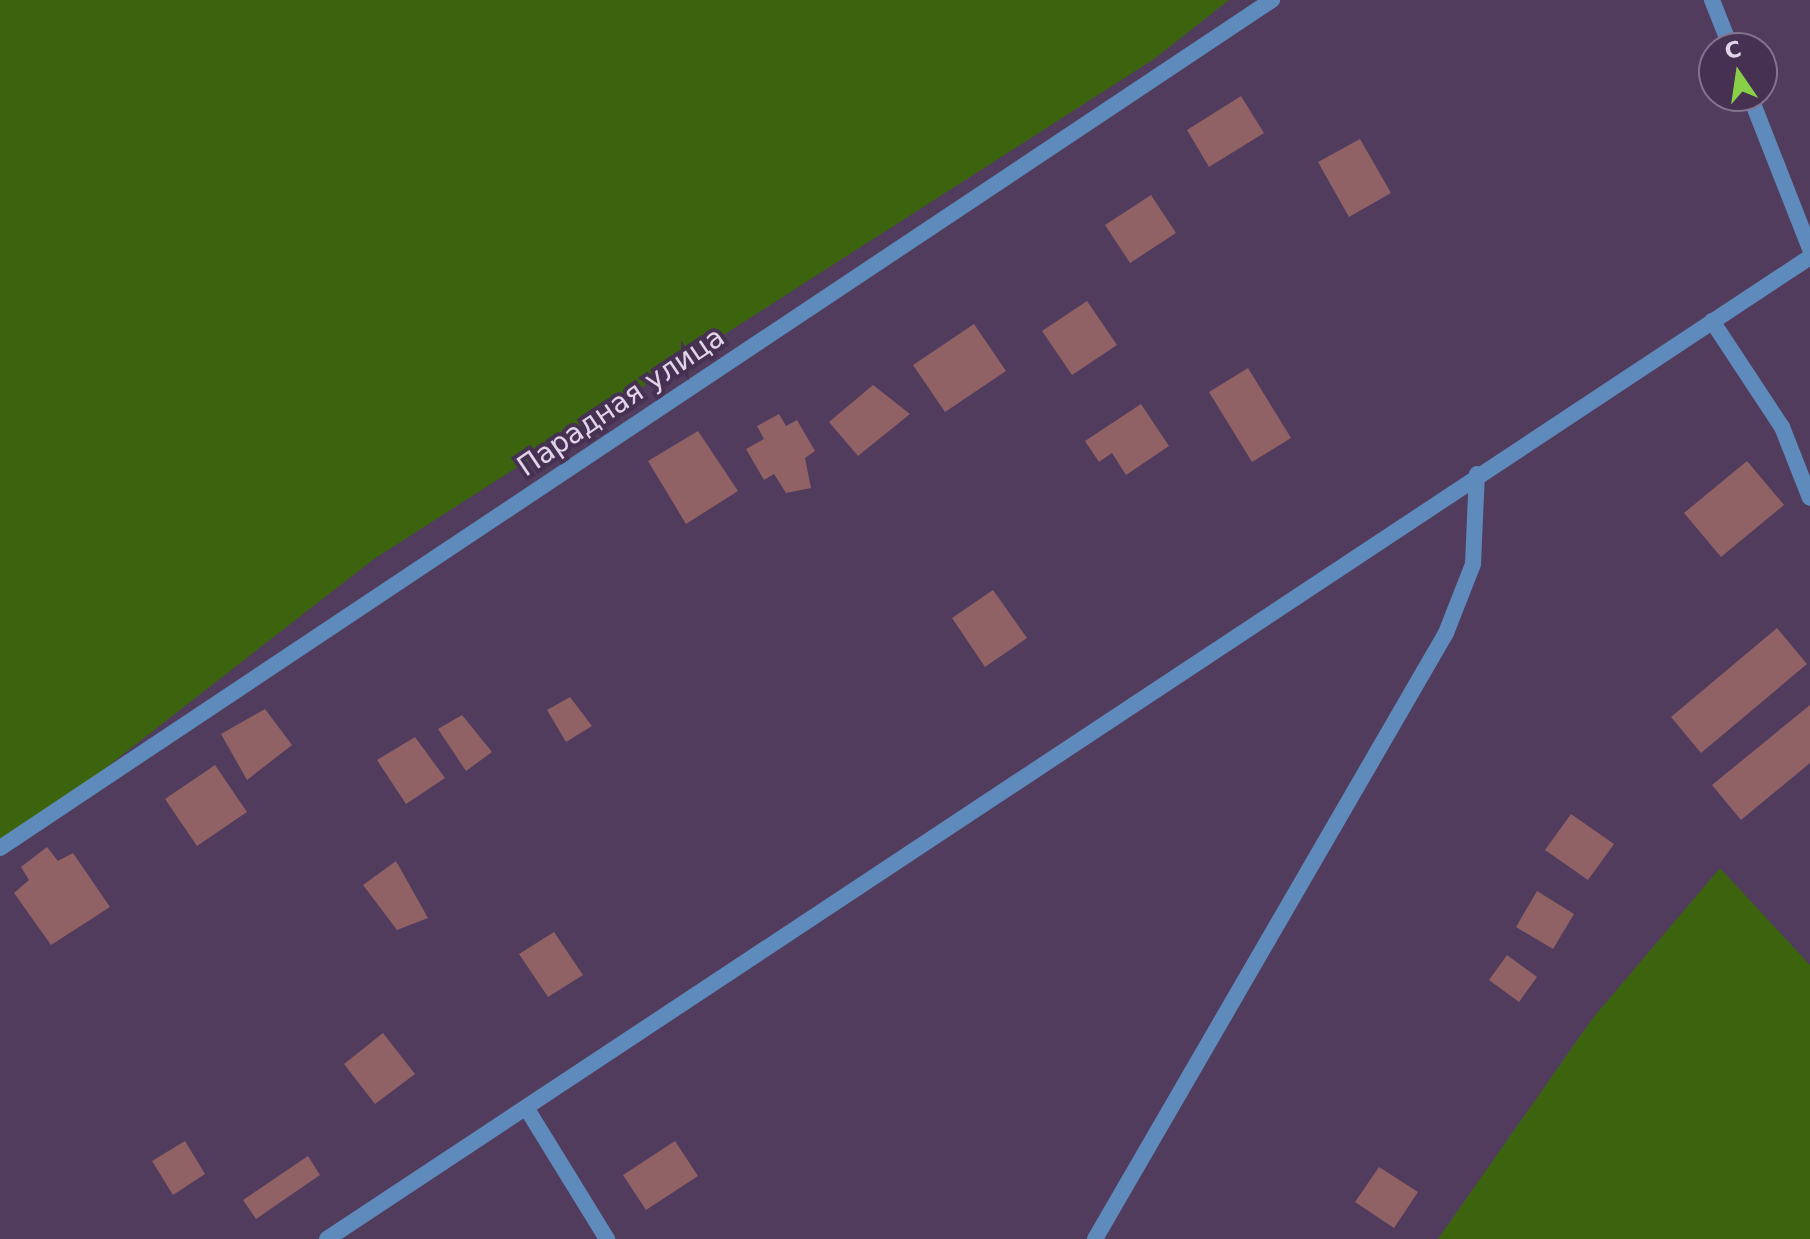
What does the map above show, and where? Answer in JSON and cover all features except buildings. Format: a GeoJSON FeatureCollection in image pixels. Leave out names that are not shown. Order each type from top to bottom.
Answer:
{"type":"FeatureCollection","features":[{"type":"Feature","properties":{"kind":"street","name":"Парадная улица"},"geometry":{"type":"LineString","coordinates":[[0,848],[1272,0]]}},
{"type":"Feature","properties":{"kind":"street"},"geometry":{"type":"LineString","coordinates":[[1712,0],[1725,32]]}},
{"type":"Feature","properties":{"kind":"street"},"geometry":{"type":"LineString","coordinates":[[1756,112],[1810,249]]}},
{"type":"Feature","properties":{"kind":"street"},"geometry":{"type":"LineString","coordinates":[[327,1239],[527,1109],[1477,474],[1810,257]]}},
{"type":"Feature","properties":{"kind":"street"},"geometry":{"type":"LineString","coordinates":[[1712,321],[1782,427],[1810,498]]}},
{"type":"Feature","properties":{"kind":"street"},"geometry":{"type":"LineString","coordinates":[[1095,1239],[1446,633],[1473,564],[1477,474]]}},
{"type":"Feature","properties":{"kind":"street"},"geometry":{"type":"LineString","coordinates":[[527,1109],[607,1239]]}},
{"type":"Feature","properties":{"kind":"green space"},"geometry":{"type":"Polygon","coordinates":[[[0,0],[1229,0],[1154,59],[374,559],[0,850],[0,0]]]}},
{"type":"Feature","properties":{"kind":"green space"},"geometry":{"type":"Polygon","coordinates":[[[1720,868],[1810,965],[1810,1239],[1438,1239],[1592,1019],[1720,868]]]}}]}
